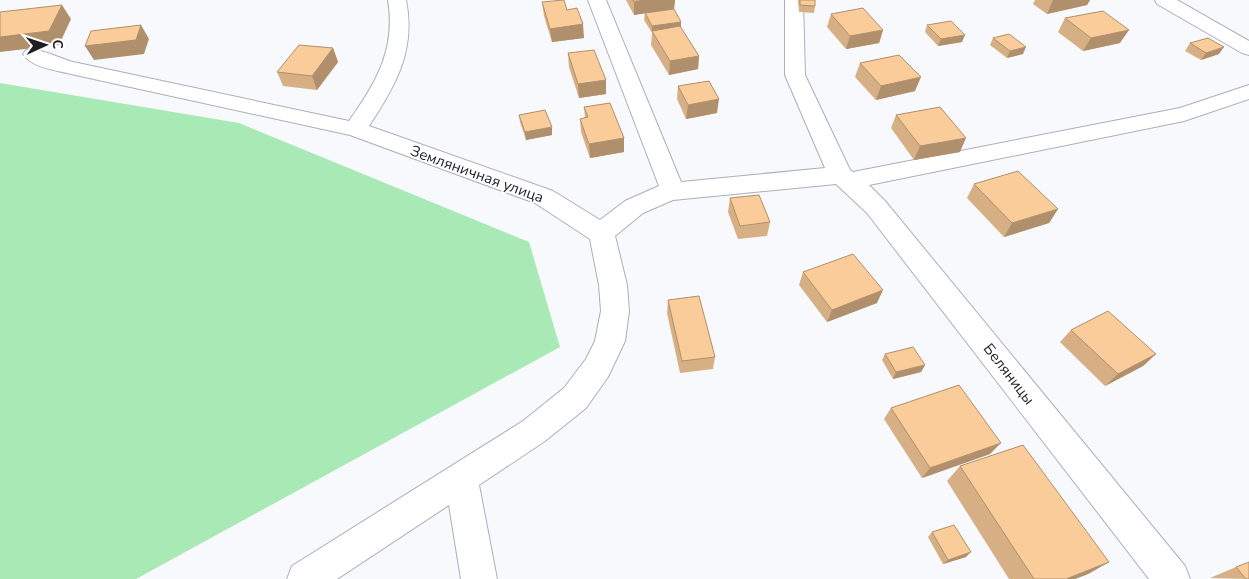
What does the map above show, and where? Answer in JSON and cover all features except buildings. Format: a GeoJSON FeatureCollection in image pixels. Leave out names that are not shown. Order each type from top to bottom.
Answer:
{"type":"FeatureCollection","features":[{"type":"Feature","properties":{"kind":"street"},"geometry":{"type":"LineString","coordinates":[[355,129],[373,104],[398,50],[401,32],[400,11],[397,0]]}},
{"type":"Feature","properties":{"kind":"street"},"geometry":{"type":"LineString","coordinates":[[597,0],[672,191]]}},
{"type":"Feature","properties":{"kind":"street","name":"Беляницы"},"geometry":{"type":"LineString","coordinates":[[794,0],[795,75],[845,178],[876,207],[1172,579]]}},
{"type":"Feature","properties":{"kind":"street"},"geometry":{"type":"LineString","coordinates":[[1164,0],[1249,49]]}},
{"type":"Feature","properties":{"kind":"street","name":"Земляничная улица"},"geometry":{"type":"LineString","coordinates":[[33,54],[48,62],[71,68],[355,129],[544,197],[602,234]]}},
{"type":"Feature","properties":{"kind":"street"},"geometry":{"type":"LineString","coordinates":[[305,579],[534,432],[575,398],[597,368],[610,341],[615,311],[613,285],[602,234],[624,212],[650,197],[672,191],[845,178],[1184,114],[1249,92]]}},
{"type":"Feature","properties":{"kind":"street"},"geometry":{"type":"LineString","coordinates":[[461,478],[479,579]]}},
{"type":"Feature","properties":{"kind":"green space"},"geometry":{"type":"Polygon","coordinates":[[[0,83],[239,123],[529,242],[560,347],[136,579],[0,579],[0,83]]]}}]}
